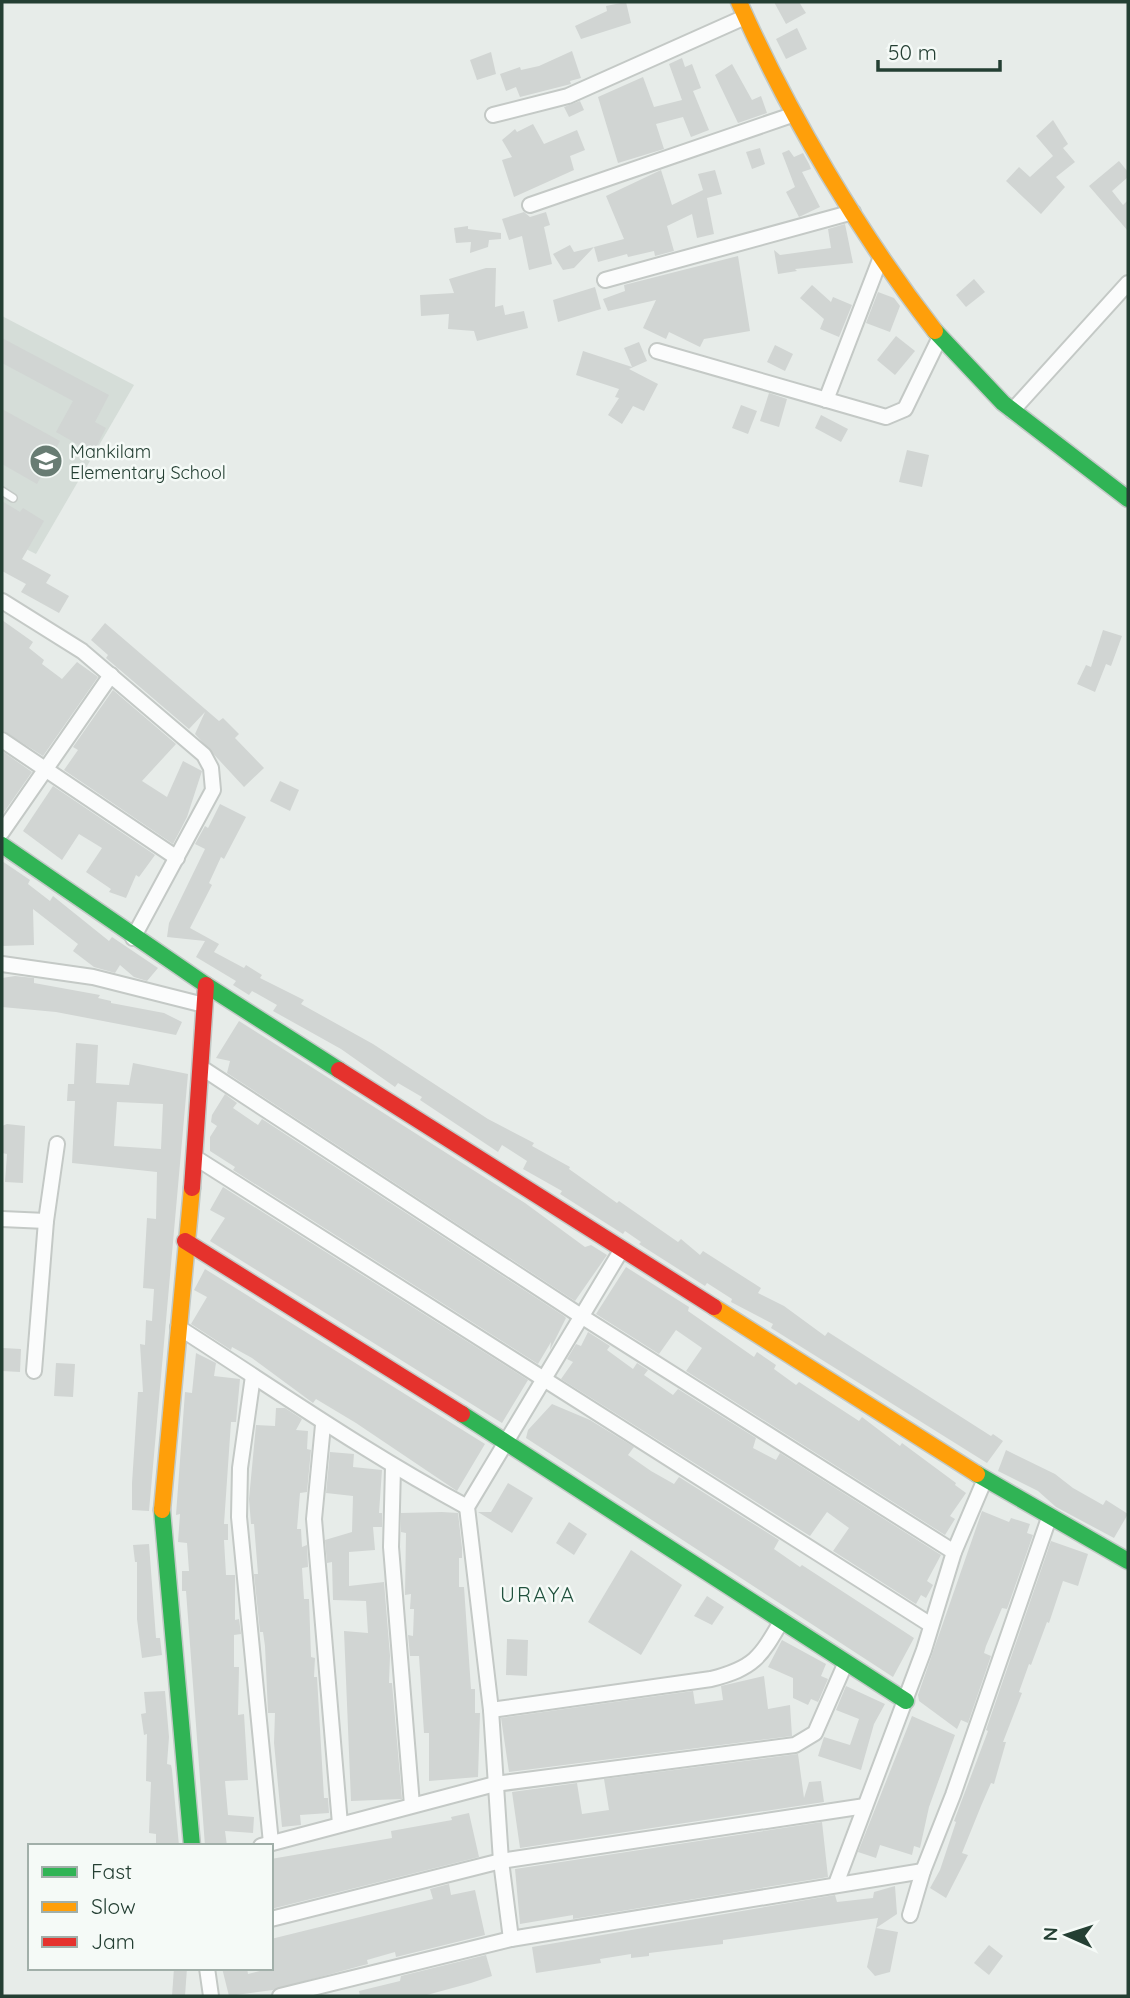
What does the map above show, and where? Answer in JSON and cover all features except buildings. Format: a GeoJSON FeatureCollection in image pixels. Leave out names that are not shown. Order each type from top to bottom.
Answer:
{"type":"FeatureCollection","features":[{"type":"Feature","properties":{"kind":"street"},"geometry":{"type":"LineString","coordinates":[[493,115],[568,96],[742,9],[795,114],[853,212],[881,257],[940,337],[1012,411],[1128,499]]}},
{"type":"Feature","properties":{"kind":"street"},"geometry":{"type":"LineString","coordinates":[[530,205],[795,114]]}},
{"type":"Feature","properties":{"kind":"street"},"geometry":{"type":"LineString","coordinates":[[605,280],[853,212]]}},
{"type":"Feature","properties":{"kind":"street"},"geometry":{"type":"LineString","coordinates":[[826,400],[881,257]]}},
{"type":"Feature","properties":{"kind":"street"},"geometry":{"type":"LineString","coordinates":[[1012,411],[1128,283]]}},
{"type":"Feature","properties":{"kind":"street"},"geometry":{"type":"LineString","coordinates":[[657,351],[887,417],[895,416],[905,409],[940,337]]}},
{"type":"Feature","properties":{"kind":"street"},"geometry":{"type":"LineString","coordinates":[[2,601],[59,635],[111,675],[204,755],[211,768],[213,790],[133,938]]}},
{"type":"Feature","properties":{"kind":"street"},"geometry":{"type":"LineString","coordinates":[[2,832],[111,675]]}},
{"type":"Feature","properties":{"kind":"street"},"geometry":{"type":"LineString","coordinates":[[2,740],[177,858]]}},
{"type":"Feature","properties":{"kind":"street"},"geometry":{"type":"LineString","coordinates":[[2,845],[133,938],[205,985],[985,1479],[1128,1561]]}},
{"type":"Feature","properties":{"kind":"street"},"geometry":{"type":"LineString","coordinates":[[2,964],[93,977],[204,1005]]}},
{"type":"Feature","properties":{"kind":"street"},"geometry":{"type":"LineString","coordinates":[[192,1844],[162,1513],[185,1241],[196,1158],[205,985]]}},
{"type":"Feature","properties":{"kind":"street"},"geometry":{"type":"LineString","coordinates":[[202,1068],[581,1317],[954,1552]]}},
{"type":"Feature","properties":{"kind":"street"},"geometry":{"type":"LineString","coordinates":[[34,1371],[46,1221],[57,1144]]}},
{"type":"Feature","properties":{"kind":"street"},"geometry":{"type":"LineString","coordinates":[[196,1158],[931,1625]]}},
{"type":"Feature","properties":{"kind":"street"},"geometry":{"type":"LineString","coordinates":[[2,1219],[46,1221]]}},
{"type":"Feature","properties":{"kind":"street"},"geometry":{"type":"LineString","coordinates":[[185,1241],[506,1441],[906,1701]]}},
{"type":"Feature","properties":{"kind":"street"},"geometry":{"type":"LineString","coordinates":[[511,1939],[501,1861],[491,1710],[467,1507],[622,1249]]}},
{"type":"Feature","properties":{"kind":"street"},"geometry":{"type":"LineString","coordinates":[[178,1327],[323,1425],[467,1507]]}},
{"type":"Feature","properties":{"kind":"street"},"geometry":{"type":"LineString","coordinates":[[253,1376],[240,1468],[239,1517],[266,1844]]}},
{"type":"Feature","properties":{"kind":"street"},"geometry":{"type":"LineString","coordinates":[[323,1425],[314,1519],[340,1824]]}},
{"type":"Feature","properties":{"kind":"street"},"geometry":{"type":"LineString","coordinates":[[393,1467],[391,1547],[412,1805]]}},
{"type":"Feature","properties":{"kind":"street"},"geometry":{"type":"LineString","coordinates":[[836,1884],[906,1701],[954,1552],[985,1479]]}},
{"type":"Feature","properties":{"kind":"street"},"geometry":{"type":"LineString","coordinates":[[910,1915],[923,1871],[953,1796],[1049,1518]]}},
{"type":"Feature","properties":{"kind":"street"},"geometry":{"type":"LineString","coordinates":[[491,1710],[711,1679],[741,1671],[764,1652],[782,1620]]}},
{"type":"Feature","properties":{"kind":"street"},"geometry":{"type":"LineString","coordinates":[[270,1844],[495,1784],[795,1745],[815,1733],[846,1662]]}},
{"type":"Feature","properties":{"kind":"street"},"geometry":{"type":"LineString","coordinates":[[273,1918],[501,1861],[865,1806]]}},
{"type":"Feature","properties":{"kind":"street"},"geometry":{"type":"LineString","coordinates":[[280,1996],[511,1939],[923,1871]]}},
{"type":"Feature","properties":{"kind":"street"},"geometry":{"type":"LineString","coordinates":[[207,1970],[211,1996]]}},
{"type":"Feature","properties":{"kind":"lane"},"geometry":{"type":"LineString","coordinates":[[2,491],[13,498]]}},
{"type":"Feature","properties":{"kind":"shaded area","name":"Mankilam Elementary School"},"geometry":{"type":"Polygon","coordinates":[[[2,316],[134,385],[36,554],[2,537],[2,316]]]}},
{"type":"Feature","properties":{"kind":"traffic: fast"},"geometry":{"type":"LineString","coordinates":[[935,331],[1003,403],[1128,499]]}},
{"type":"Feature","properties":{"kind":"traffic: fast"},"geometry":{"type":"LineString","coordinates":[[2,845],[206,985],[339,1070]]}},
{"type":"Feature","properties":{"kind":"traffic: fast"},"geometry":{"type":"LineString","coordinates":[[462,1414],[906,1701]]}},
{"type":"Feature","properties":{"kind":"traffic: fast"},"geometry":{"type":"LineString","coordinates":[[977,1474],[1128,1561]]}},
{"type":"Feature","properties":{"kind":"traffic: fast"},"geometry":{"type":"LineString","coordinates":[[162,1510],[192,1844]]}},
{"type":"Feature","properties":{"kind":"traffic: slow"},"geometry":{"type":"LineString","coordinates":[[739,2],[780,87],[827,172],[879,254],[935,331]]}},
{"type":"Feature","properties":{"kind":"traffic: slow"},"geometry":{"type":"LineString","coordinates":[[162,1510],[192,1188]]}},
{"type":"Feature","properties":{"kind":"traffic: slow"},"geometry":{"type":"LineString","coordinates":[[714,1307],[977,1474]]}},
{"type":"Feature","properties":{"kind":"traffic: jam"},"geometry":{"type":"LineString","coordinates":[[192,1188],[206,985]]}},
{"type":"Feature","properties":{"kind":"traffic: jam"},"geometry":{"type":"LineString","coordinates":[[339,1070],[714,1307]]}},
{"type":"Feature","properties":{"kind":"traffic: jam"},"geometry":{"type":"LineString","coordinates":[[185,1241],[462,1414]]}},
{"type":"Feature","properties":{"kind":"place","name":"Mankilam Elementary School"},"geometry":{"type":"Point","coordinates":[46,461]}},
{"type":"Feature","properties":{"kind":"district","name":"URAYA"},"geometry":{"type":"Point","coordinates":[538,1594]}}]}
